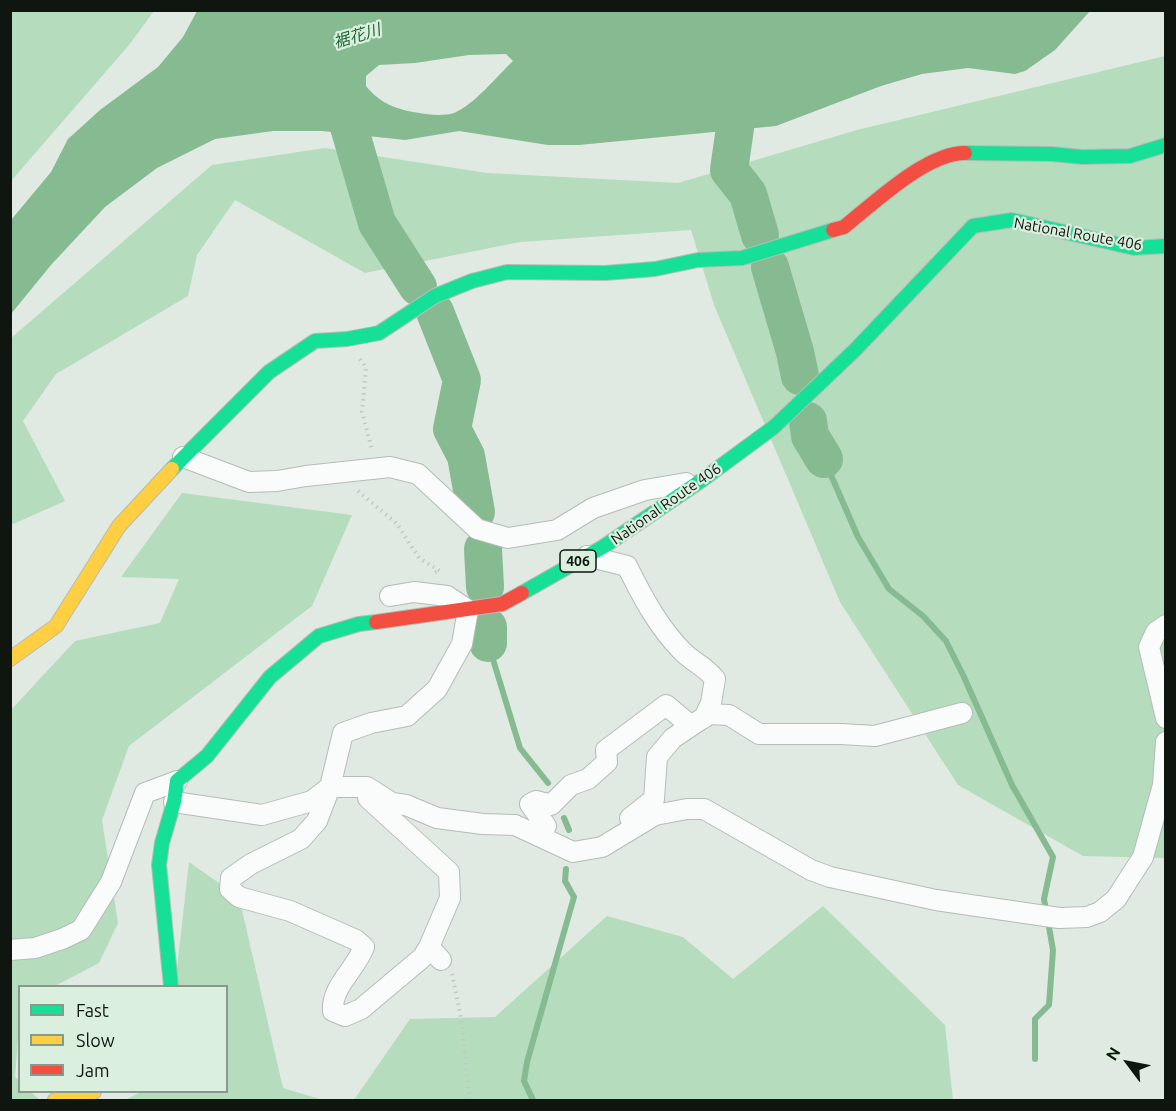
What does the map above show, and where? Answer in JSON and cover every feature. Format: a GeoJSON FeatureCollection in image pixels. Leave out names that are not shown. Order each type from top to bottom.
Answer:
{"type":"FeatureCollection","features":[{"type":"Feature","properties":{"kind":"main road"},"geometry":{"type":"LineString","coordinates":[[10,658],[56,626],[119,526],[183,457],[269,372],[315,341],[347,339],[379,333],[435,296],[507,272],[605,273],[655,269],[698,260],[742,258],[844,227],[917,170],[961,153],[1052,154],[1082,158],[1130,156],[1166,145]]}},
{"type":"Feature","properties":{"kind":"main road","name":"National Route 406"},"geometry":{"type":"LineString","coordinates":[[177,781],[207,756],[270,677],[319,636],[359,624],[502,604],[587,556],[702,480],[774,427],[855,350],[973,226],[1012,220],[1134,248],[1166,246]]}},
{"type":"Feature","properties":{"kind":"main road"},"geometry":{"type":"LineString","coordinates":[[171,985],[159,865],[177,781]]}},
{"type":"Feature","properties":{"kind":"main road"},"geometry":{"type":"LineString","coordinates":[[55,1101],[90,1093]]}},
{"type":"Feature","properties":{"kind":"street"},"geometry":{"type":"LineString","coordinates":[[183,457],[249,482],[277,481],[390,467],[417,474],[477,529],[508,538],[557,530],[593,507],[645,490],[702,480]]}},
{"type":"Feature","properties":{"kind":"street"},"geometry":{"type":"LineString","coordinates":[[587,556],[627,566],[649,610],[684,653],[708,669],[716,679],[711,703],[698,722]]}},
{"type":"Feature","properties":{"kind":"street"},"geometry":{"type":"LineString","coordinates":[[356,787],[449,872],[450,898],[435,953],[423,957],[361,1008],[345,1016],[333,1011],[332,999],[360,957],[364,947],[356,940],[290,911],[239,897],[230,889],[231,878],[251,864],[301,839],[317,821],[330,788],[343,733],[371,723],[407,716],[437,689],[462,644],[468,610],[447,596],[414,592],[390,596]]}},
{"type":"Feature","properties":{"kind":"street"},"geometry":{"type":"LineString","coordinates":[[1166,625],[1156,632],[1149,647],[1166,718]]}},
{"type":"Feature","properties":{"kind":"street"},"geometry":{"type":"LineString","coordinates":[[534,834],[546,826],[530,804],[536,801],[551,805],[571,785],[588,779],[607,762],[606,750],[666,705],[698,722]]}},
{"type":"Feature","properties":{"kind":"street"},"geometry":{"type":"LineString","coordinates":[[620,836],[627,820],[654,799],[657,757],[673,738],[709,714],[729,715],[759,734],[875,736],[962,713]]}},
{"type":"Feature","properties":{"kind":"street"},"geometry":{"type":"LineString","coordinates":[[174,802],[262,815],[312,801],[330,788],[367,786],[392,803],[406,805],[437,818],[483,824],[515,825],[573,852],[602,847],[655,815],[687,809],[704,809],[811,870],[830,877],[936,900],[1059,918],[1088,918],[1116,900],[1143,857],[1163,785],[1166,742]]}},
{"type":"Feature","properties":{"kind":"street"},"geometry":{"type":"LineString","coordinates":[[10,950],[35,948],[81,930],[111,882],[146,793],[177,781]]}},
{"type":"Feature","properties":{"kind":"path"},"geometry":{"type":"LineString","coordinates":[[435,953],[453,974],[470,1101]]}},
{"type":"Feature","properties":{"kind":"shaded area"},"geometry":{"type":"Polygon","coordinates":[[[11,10],[154,11],[129,45],[11,181],[11,10]]]}},
{"type":"Feature","properties":{"kind":"shaded area"},"geometry":{"type":"Polygon","coordinates":[[[1165,56],[1165,858],[1083,856],[958,785],[840,602],[714,305],[691,230],[520,242],[365,273],[235,200],[197,255],[188,296],[56,374],[23,421],[65,501],[11,525],[11,338],[212,165],[325,148],[487,173],[678,183],[857,130],[1165,56]]]}},
{"type":"Feature","properties":{"kind":"shaded area"},"geometry":{"type":"Polygon","coordinates":[[[182,493],[352,515],[312,606],[129,746],[102,820],[118,923],[99,963],[57,985],[18,985],[15,1076],[18,1080],[18,1093],[32,1093],[40,1100],[11,1100],[10,711],[75,641],[160,623],[179,579],[121,577],[182,493]]]}},
{"type":"Feature","properties":{"kind":"shaded area"},"geometry":{"type":"Polygon","coordinates":[[[189,862],[239,897],[283,1088],[323,1100],[125,1100],[139,1093],[228,1093],[228,985],[175,985],[189,862]]]}},
{"type":"Feature","properties":{"kind":"shaded area"},"geometry":{"type":"Polygon","coordinates":[[[823,906],[945,1025],[953,1100],[354,1100],[410,1019],[495,1017],[607,916],[683,937],[733,979],[823,906]]]}},
{"type":"Feature","properties":{"kind":"water","name":"裾花川"},"geometry":{"type":"Polygon","coordinates":[[[197,10],[1090,11],[1055,50],[1025,71],[1015,74],[968,68],[922,74],[881,86],[776,126],[579,145],[548,145],[459,131],[405,140],[322,131],[273,131],[215,139],[157,168],[105,207],[51,265],[11,314],[11,220],[51,172],[68,139],[100,110],[158,67],[183,37],[197,10]],[[506,54],[469,55],[415,63],[379,65],[366,76],[366,86],[387,104],[413,112],[449,114],[469,104],[513,61],[506,54]]]}},
{"type":"Feature","properties":{"kind":"waterway"},"geometry":{"type":"LineString","coordinates":[[333,85],[347,120],[377,223],[418,287]]}},
{"type":"Feature","properties":{"kind":"waterway"},"geometry":{"type":"LineString","coordinates":[[726,86],[723,97],[737,114],[729,170],[748,194],[760,235]]}},
{"type":"Feature","properties":{"kind":"waterway"},"geometry":{"type":"LineString","coordinates":[[770,267],[800,376]]}},
{"type":"Feature","properties":{"kind":"waterway"},"geometry":{"type":"LineString","coordinates":[[435,312],[462,380],[452,429],[466,456],[476,512]]}},
{"type":"Feature","properties":{"kind":"waterway"},"geometry":{"type":"LineString","coordinates":[[808,421],[810,436],[824,459]]}},
{"type":"Feature","properties":{"kind":"waterway"},"geometry":{"type":"LineString","coordinates":[[824,459],[858,537],[889,589],[923,616],[946,641],[1012,785],[1053,857],[1044,899],[1053,950],[1049,1005],[1035,1019],[1035,1059]]}},
{"type":"Feature","properties":{"kind":"waterway"},"geometry":{"type":"LineString","coordinates":[[483,549],[485,587]]}},
{"type":"Feature","properties":{"kind":"waterway"},"geometry":{"type":"LineString","coordinates":[[488,627],[488,643]]}},
{"type":"Feature","properties":{"kind":"waterway"},"geometry":{"type":"LineString","coordinates":[[488,643],[520,748],[548,783]]}},
{"type":"Feature","properties":{"kind":"waterway"},"geometry":{"type":"LineString","coordinates":[[564,818],[569,830]]}},
{"type":"Feature","properties":{"kind":"waterway"},"geometry":{"type":"LineString","coordinates":[[533,1100],[524,1081],[527,1062],[574,897],[565,881],[566,869]]}},
{"type":"Feature","properties":{"kind":"traffic: fast"},"geometry":{"type":"LineString","coordinates":[[965,153],[1052,154],[1082,157],[1130,156],[1166,145]]}},
{"type":"Feature","properties":{"kind":"traffic: fast"},"geometry":{"type":"LineString","coordinates":[[522,593],[603,547],[702,480],[774,427],[855,350],[973,226],[1012,220],[1134,248],[1166,246]]}},
{"type":"Feature","properties":{"kind":"traffic: fast"},"geometry":{"type":"LineString","coordinates":[[172,469],[269,372],[315,341],[347,339],[379,333],[435,296],[472,281],[507,272],[605,273],[655,269],[698,260],[742,258],[833,230]]}},
{"type":"Feature","properties":{"kind":"traffic: fast"},"geometry":{"type":"LineString","coordinates":[[171,985],[159,865],[177,781],[207,756],[270,677],[319,636],[359,624],[376,622]]}},
{"type":"Feature","properties":{"kind":"traffic: slow"},"geometry":{"type":"LineString","coordinates":[[10,659],[56,626],[119,526],[172,469]]}},
{"type":"Feature","properties":{"kind":"traffic: slow"},"geometry":{"type":"LineString","coordinates":[[55,1100],[89,1093]]}},
{"type":"Feature","properties":{"kind":"traffic: jam"},"geometry":{"type":"LineString","coordinates":[[833,230],[844,227],[917,170],[950,155],[965,153]]}},
{"type":"Feature","properties":{"kind":"traffic: jam"},"geometry":{"type":"LineString","coordinates":[[376,622],[502,604],[522,593]]}}]}
